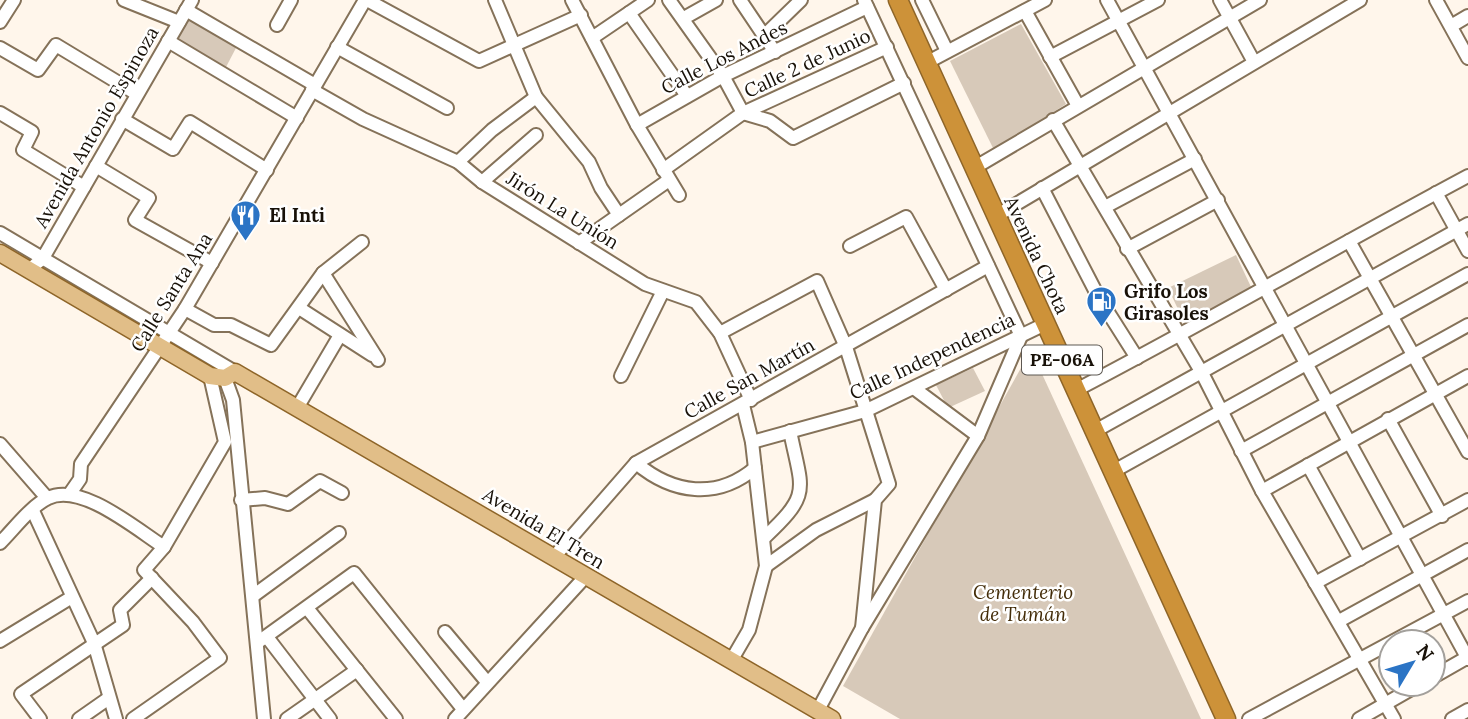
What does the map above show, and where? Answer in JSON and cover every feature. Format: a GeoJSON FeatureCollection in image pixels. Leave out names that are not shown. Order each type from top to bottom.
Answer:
{"type":"FeatureCollection","features":[{"type":"Feature","properties":{"kind":"highway","name":"Avenida Chota"},"geometry":{"type":"LineString","coordinates":[[901,6],[1226,719]]}},
{"type":"Feature","properties":{"kind":"main road","name":"Avenida El Tren"},"geometry":{"type":"LineString","coordinates":[[0,253],[166,339],[224,375],[297,408],[832,719]]}},
{"type":"Feature","properties":{"kind":"street"},"geometry":{"type":"LineString","coordinates":[[0,22],[14,0]]}},
{"type":"Feature","properties":{"kind":"street"},"geometry":{"type":"LineString","coordinates":[[124,0],[186,11]]}},
{"type":"Feature","properties":{"kind":"street"},"geometry":{"type":"LineString","coordinates":[[366,0],[479,61],[581,15]]}},
{"type":"Feature","properties":{"kind":"street","name":"Calle Santa Ana"},"geometry":{"type":"LineString","coordinates":[[71,492],[80,479],[81,464],[185,309],[366,0]]}},
{"type":"Feature","properties":{"kind":"street"},"geometry":{"type":"LineString","coordinates":[[495,0],[536,97],[589,162],[601,188],[619,215]]}},
{"type":"Feature","properties":{"kind":"street"},"geometry":{"type":"LineString","coordinates":[[572,0],[637,125],[679,195]]}},
{"type":"Feature","properties":{"kind":"street"},"geometry":{"type":"LineString","coordinates":[[592,38],[648,0]]}},
{"type":"Feature","properties":{"kind":"street"},"geometry":{"type":"LineString","coordinates":[[670,0],[723,76],[743,113],[770,121],[793,138],[904,83]]}},
{"type":"Feature","properties":{"kind":"street"},"geometry":{"type":"LineString","coordinates":[[684,18],[716,0]]}},
{"type":"Feature","properties":{"kind":"street"},"geometry":{"type":"LineString","coordinates":[[740,0],[775,52]]}},
{"type":"Feature","properties":{"kind":"street"},"geometry":{"type":"LineString","coordinates":[[764,36],[801,0]]}},
{"type":"Feature","properties":{"kind":"street"},"geometry":{"type":"LineString","coordinates":[[926,63],[1045,0]]}},
{"type":"Feature","properties":{"kind":"street"},"geometry":{"type":"LineString","coordinates":[[1107,0],[1171,112],[1305,365],[1468,658],[1447,669]]}},
{"type":"Feature","properties":{"kind":"street"},"geometry":{"type":"LineString","coordinates":[[1050,57],[1158,0]]}},
{"type":"Feature","properties":{"kind":"street"},"geometry":{"type":"LineString","coordinates":[[1220,0],[1254,62]]}},
{"type":"Feature","properties":{"kind":"street"},"geometry":{"type":"LineString","coordinates":[[974,168],[1077,104],[1260,0]]}},
{"type":"Feature","properties":{"kind":"street"},"geometry":{"type":"LineString","coordinates":[[1332,0],[1339,12]]}},
{"type":"Feature","properties":{"kind":"street"},"geometry":{"type":"LineString","coordinates":[[996,216],[1360,0]]}},
{"type":"Feature","properties":{"kind":"street"},"geometry":{"type":"LineString","coordinates":[[1436,0],[1468,58]]}},
{"type":"Feature","properties":{"kind":"street"},"geometry":{"type":"LineString","coordinates":[[277,25],[290,1]]}},
{"type":"Feature","properties":{"kind":"street"},"geometry":{"type":"LineString","coordinates":[[901,6],[924,1],[947,51]]}},
{"type":"Feature","properties":{"kind":"street"},"geometry":{"type":"LineString","coordinates":[[818,710],[862,628],[978,436],[1021,336],[866,4]]}},
{"type":"Feature","properties":{"kind":"street","name":"Calle Los Andes"},"geometry":{"type":"LineString","coordinates":[[637,125],[723,76],[866,4]]}},
{"type":"Feature","properties":{"kind":"street","name":"Avenida Antonio Espinoza"},"geometry":{"type":"LineString","coordinates":[[29,270],[43,258],[186,11]]}},
{"type":"Feature","properties":{"kind":"street","name":"Jirón La Unión"},"geometry":{"type":"LineString","coordinates":[[186,11],[363,119],[458,162],[482,182],[645,284],[696,302],[720,333],[747,403],[765,537],[766,566],[749,630],[732,662]]}},
{"type":"Feature","properties":{"kind":"street"},"geometry":{"type":"LineString","coordinates":[[1025,11],[1077,104]]}},
{"type":"Feature","properties":{"kind":"street"},"geometry":{"type":"LineString","coordinates":[[629,13],[687,96]]}},
{"type":"Feature","properties":{"kind":"street"},"geometry":{"type":"LineString","coordinates":[[1451,26],[1468,16]]}},
{"type":"Feature","properties":{"kind":"street"},"geometry":{"type":"LineString","coordinates":[[168,41],[297,118]]}},
{"type":"Feature","properties":{"kind":"street"},"geometry":{"type":"LineString","coordinates":[[0,48],[38,70],[56,46],[137,94]]}},
{"type":"Feature","properties":{"kind":"street"},"geometry":{"type":"LineString","coordinates":[[337,47],[447,108]]}},
{"type":"Feature","properties":{"kind":"street","name":"Calle 2 de Junio"},"geometry":{"type":"LineString","coordinates":[[579,243],[619,215],[743,113],[887,47]]}},
{"type":"Feature","properties":{"kind":"street"},"geometry":{"type":"LineString","coordinates":[[458,162],[492,130],[536,97]]}},
{"type":"Feature","properties":{"kind":"street"},"geometry":{"type":"LineString","coordinates":[[0,113],[32,132],[23,150],[84,187]]}},
{"type":"Feature","properties":{"kind":"street"},"geometry":{"type":"LineString","coordinates":[[122,119],[173,149],[190,122],[267,170]]}},
{"type":"Feature","properties":{"kind":"street"},"geometry":{"type":"LineString","coordinates":[[1053,120],[1202,373],[1262,491],[1394,719]]}},
{"type":"Feature","properties":{"kind":"street"},"geometry":{"type":"LineString","coordinates":[[482,182],[536,135]]}},
{"type":"Feature","properties":{"kind":"street"},"geometry":{"type":"LineString","coordinates":[[1105,207],[1195,159]]}},
{"type":"Feature","properties":{"kind":"street"},"geometry":{"type":"LineString","coordinates":[[96,166],[149,198],[135,220],[212,263]]}},
{"type":"Feature","properties":{"kind":"street"},"geometry":{"type":"LineString","coordinates":[[1076,390],[1179,337],[1265,286],[1468,176]]}},
{"type":"Feature","properties":{"kind":"street"},"geometry":{"type":"LineString","coordinates":[[1042,188],[1099,298],[1137,358]]}},
{"type":"Feature","properties":{"kind":"street"},"geometry":{"type":"LineString","coordinates":[[1436,193],[1462,227],[1468,251]]}},
{"type":"Feature","properties":{"kind":"street"},"geometry":{"type":"LineString","coordinates":[[1127,249],[1218,200]]}},
{"type":"Feature","properties":{"kind":"street"},"geometry":{"type":"LineString","coordinates":[[850,246],[906,216],[946,290]]}},
{"type":"Feature","properties":{"kind":"street"},"geometry":{"type":"LineString","coordinates":[[1095,431],[1462,227]]}},
{"type":"Feature","properties":{"kind":"street","name":"Avenida El Tren"},"geometry":{"type":"LineString","coordinates":[[0,233],[224,375]]}},
{"type":"Feature","properties":{"kind":"street"},"geometry":{"type":"LineString","coordinates":[[185,309],[214,325],[231,325],[271,345],[323,273],[362,242]]}},
{"type":"Feature","properties":{"kind":"street"},"geometry":{"type":"LineString","coordinates":[[1349,242],[1468,453]]}},
{"type":"Feature","properties":{"kind":"street","name":"Calle San Martín"},"geometry":{"type":"LineString","coordinates":[[554,557],[636,463],[988,266]]}},
{"type":"Feature","properties":{"kind":"street"},"geometry":{"type":"LineString","coordinates":[[299,308],[378,360],[323,273]]}},
{"type":"Feature","properties":{"kind":"street"},"geometry":{"type":"LineString","coordinates":[[1114,471],[1468,274]]}},
{"type":"Feature","properties":{"kind":"street"},"geometry":{"type":"LineString","coordinates":[[720,333],[817,281],[846,347],[889,484],[875,500],[816,530],[766,566]]}},
{"type":"Feature","properties":{"kind":"street"},"geometry":{"type":"LineString","coordinates":[[621,376],[663,290]]}},
{"type":"Feature","properties":{"kind":"street","name":"Calle Independencia"},"geometry":{"type":"LineString","coordinates":[[752,442],[865,411],[1045,324]]}},
{"type":"Feature","properties":{"kind":"street"},"geometry":{"type":"LineString","coordinates":[[1241,451],[1468,325]]}},
{"type":"Feature","properties":{"kind":"street"},"geometry":{"type":"LineString","coordinates":[[297,408],[340,335]]}},
{"type":"Feature","properties":{"kind":"street"},"geometry":{"type":"LineString","coordinates":[[224,375],[233,400],[241,500],[253,596],[262,640],[264,719]]}},
{"type":"Feature","properties":{"kind":"street"},"geometry":{"type":"LineString","coordinates":[[133,719],[220,658],[144,570],[164,547],[225,442],[224,375]]}},
{"type":"Feature","properties":{"kind":"street"},"geometry":{"type":"LineString","coordinates":[[1262,491],[1468,376]]}},
{"type":"Feature","properties":{"kind":"street"},"geometry":{"type":"LineString","coordinates":[[915,389],[978,436]]}},
{"type":"Feature","properties":{"kind":"street"},"geometry":{"type":"LineString","coordinates":[[1388,419],[1442,516]]}},
{"type":"Feature","properties":{"kind":"street"},"geometry":{"type":"LineString","coordinates":[[765,537],[798,503],[800,484],[790,431]]}},
{"type":"Feature","properties":{"kind":"street"},"geometry":{"type":"LineString","coordinates":[[0,444],[47,498]]}},
{"type":"Feature","properties":{"kind":"street"},"geometry":{"type":"LineString","coordinates":[[636,463],[654,479],[671,486],[699,488],[723,488],[738,482],[755,468]]}},
{"type":"Feature","properties":{"kind":"street"},"geometry":{"type":"LineString","coordinates":[[1308,465],[1360,559]]}},
{"type":"Feature","properties":{"kind":"street"},"geometry":{"type":"LineString","coordinates":[[241,500],[265,498],[288,504],[320,481],[342,493]]}},
{"type":"Feature","properties":{"kind":"street"},"geometry":{"type":"LineString","coordinates":[[0,543],[47,498],[71,492],[101,507],[164,547]]}},
{"type":"Feature","properties":{"kind":"street"},"geometry":{"type":"LineString","coordinates":[[862,628],[875,500]]}},
{"type":"Feature","properties":{"kind":"street"},"geometry":{"type":"LineString","coordinates":[[1315,583],[1468,500]]}},
{"type":"Feature","properties":{"kind":"street"},"geometry":{"type":"LineString","coordinates":[[33,510],[94,643],[116,719]]}},
{"type":"Feature","properties":{"kind":"street"},"geometry":{"type":"LineString","coordinates":[[253,596],[339,533]]}},
{"type":"Feature","properties":{"kind":"street"},"geometry":{"type":"LineString","coordinates":[[1339,621],[1468,550]]}},
{"type":"Feature","properties":{"kind":"street"},"geometry":{"type":"LineString","coordinates":[[262,640],[354,573],[459,714],[584,577]]}},
{"type":"Feature","properties":{"kind":"street"},"geometry":{"type":"LineString","coordinates":[[40,719],[21,694],[123,625],[120,610],[152,578]]}},
{"type":"Feature","properties":{"kind":"street"},"geometry":{"type":"LineString","coordinates":[[0,641],[72,597]]}},
{"type":"Feature","properties":{"kind":"street"},"geometry":{"type":"LineString","coordinates":[[1249,719],[1468,601]]}},
{"type":"Feature","properties":{"kind":"street"},"geometry":{"type":"LineString","coordinates":[[307,607],[396,719]]}},
{"type":"Feature","properties":{"kind":"street"},"geometry":{"type":"LineString","coordinates":[[445,632],[487,682]]}},
{"type":"Feature","properties":{"kind":"street"},"geometry":{"type":"LineString","coordinates":[[262,640],[330,719]]}},
{"type":"Feature","properties":{"kind":"street"},"geometry":{"type":"LineString","coordinates":[[287,719],[357,670]]}},
{"type":"Feature","properties":{"kind":"street"},"geometry":{"type":"LineString","coordinates":[[79,719],[109,698]]}},
{"type":"Feature","properties":{"kind":"street"},"geometry":{"type":"LineString","coordinates":[[1359,719],[1394,698]]}},
{"type":"Feature","properties":{"kind":"street"},"geometry":{"type":"LineString","coordinates":[[1452,719],[1468,710]]}},
{"type":"Feature","properties":{"kind":"green space"},"geometry":{"type":"Polygon","coordinates":[[[187,17],[237,46],[225,69],[173,39],[187,17]]]}},
{"type":"Feature","properties":{"kind":"green space"},"geometry":{"type":"Polygon","coordinates":[[[1021,24],[1066,104],[994,150],[950,61],[1021,24]]]}},
{"type":"Feature","properties":{"kind":"green space"},"geometry":{"type":"Polygon","coordinates":[[[1236,255],[1251,287],[1185,324],[1168,288],[1236,255]]]}},
{"type":"Feature","properties":{"kind":"green space","name":"Cementerio de Tumán"},"geometry":{"type":"Polygon","coordinates":[[[1031,350],[1201,719],[900,719],[843,686],[1031,350]]]}},
{"type":"Feature","properties":{"kind":"green space"},"geometry":{"type":"Polygon","coordinates":[[[973,368],[985,391],[948,408],[936,385],[973,368]]]}},
{"type":"Feature","properties":{"kind":"place","name":"El Inti"},"geometry":{"type":"Point","coordinates":[246,242]}},
{"type":"Feature","properties":{"kind":"place","name":"Grifo Los Girasoles"},"geometry":{"type":"Point","coordinates":[1101,329]}}]}
